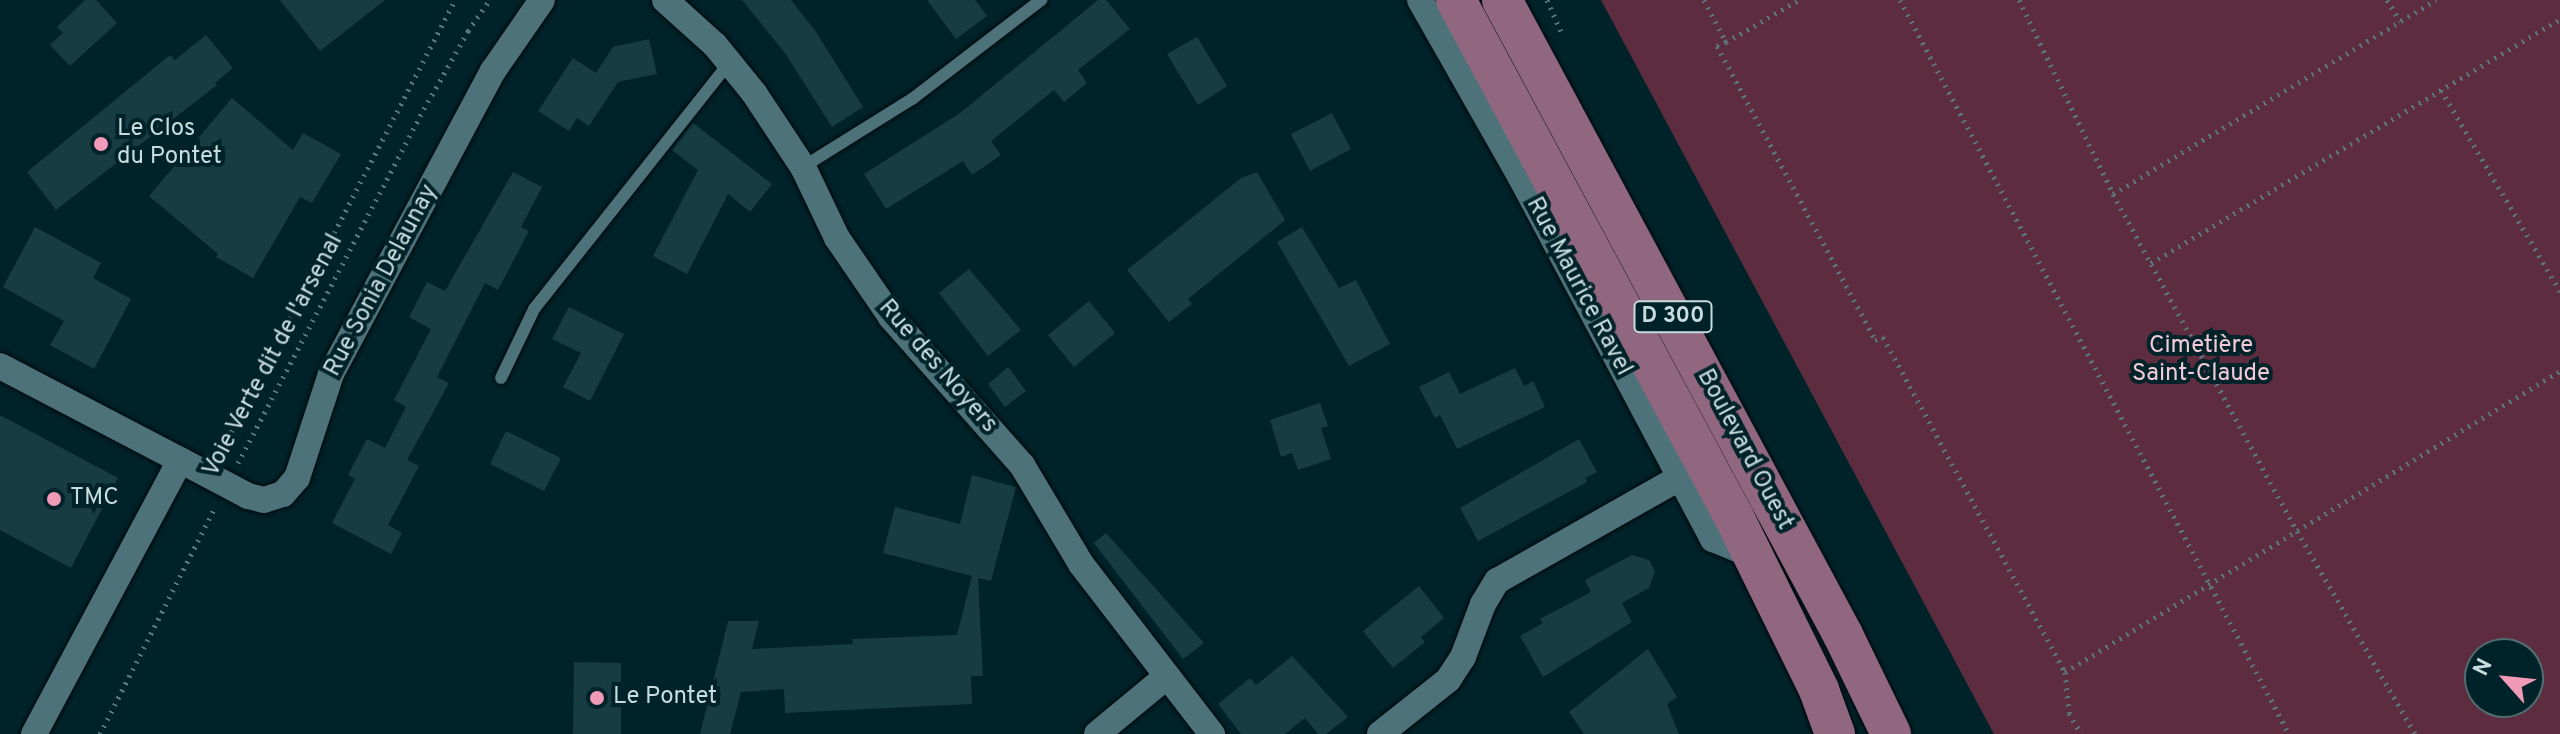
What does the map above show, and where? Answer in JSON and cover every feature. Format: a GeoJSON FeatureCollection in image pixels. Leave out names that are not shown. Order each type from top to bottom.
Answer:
{"type":"FeatureCollection","features":[{"type":"Feature","properties":{"kind":"main road","name":"Boulevard Ouest"},"geometry":{"type":"LineString","coordinates":[[1456,0],[1752,555],[1819,690],[1835,734]]}},
{"type":"Feature","properties":{"kind":"main road","name":"Boulevard Ouest"},"geometry":{"type":"LineString","coordinates":[[1502,0],[1843,635],[1891,734]]}},
{"type":"Feature","properties":{"kind":"street","name":"Rue Sonia Delaunay"},"geometry":{"type":"LineString","coordinates":[[0,366],[218,480],[264,500],[283,494],[297,478],[331,374],[493,71],[542,0]]}},
{"type":"Feature","properties":{"kind":"street","name":"Rue des Noyers"},"geometry":{"type":"LineString","coordinates":[[665,0],[730,62],[803,167],[837,238],[891,317],[1022,465],[1081,564],[1212,734]]}},
{"type":"Feature","properties":{"kind":"street","name":"Rue Maurice Ravel"},"geometry":{"type":"LineString","coordinates":[[1420,0],[1521,178],[1713,539],[1725,547],[1752,555]]}},
{"type":"Feature","properties":{"kind":"street"},"geometry":{"type":"LineString","coordinates":[[34,734],[180,460]]}},
{"type":"Feature","properties":{"kind":"street"},"geometry":{"type":"LineString","coordinates":[[1380,734],[1448,680],[1463,657],[1483,604],[1497,581],[1679,478]]}},
{"type":"Feature","properties":{"kind":"street"},"geometry":{"type":"LineString","coordinates":[[1097,734],[1167,676]]}},
{"type":"Feature","properties":{"kind":"lane"},"geometry":{"type":"LineString","coordinates":[[803,167],[912,99],[1041,0]]}},
{"type":"Feature","properties":{"kind":"lane"},"geometry":{"type":"LineString","coordinates":[[501,378],[534,309],[730,62]]}},
{"type":"Feature","properties":{"kind":"path"},"geometry":{"type":"LineString","coordinates":[[218,480],[455,0]]}},
{"type":"Feature","properties":{"kind":"path","name":"Voie Verte dit de l'arsenal"},"geometry":{"type":"LineString","coordinates":[[100,734],[218,480],[468,31],[490,0]]}},
{"type":"Feature","properties":{"kind":"path"},"geometry":{"type":"LineString","coordinates":[[1704,0],[1726,42]]}},
{"type":"Feature","properties":{"kind":"path"},"geometry":{"type":"LineString","coordinates":[[1799,0],[1717,46],[1875,340],[1883,337],[2065,672],[2069,713],[2081,734]]}},
{"type":"Feature","properties":{"kind":"path"},"geometry":{"type":"LineString","coordinates":[[1900,0],[2289,734]]}},
{"type":"Feature","properties":{"kind":"path"},"geometry":{"type":"LineString","coordinates":[[2019,0],[2113,194],[2297,531],[2415,734]]}},
{"type":"Feature","properties":{"kind":"path"},"geometry":{"type":"LineString","coordinates":[[2387,0],[2400,21]]}},
{"type":"Feature","properties":{"kind":"path"},"geometry":{"type":"LineString","coordinates":[[2113,194],[2436,0]]}},
{"type":"Feature","properties":{"kind":"path"},"geometry":{"type":"LineString","coordinates":[[2151,263],[2560,19]]}},
{"type":"Feature","properties":{"kind":"path"},"geometry":{"type":"LineString","coordinates":[[2441,90],[2560,291]]}},
{"type":"Feature","properties":{"kind":"path"},"geometry":{"type":"LineString","coordinates":[[2065,672],[2560,371]]}},
{"type":"Feature","properties":{"kind":"green space","name":"Cimetière Saint-Claude"},"geometry":{"type":"Polygon","coordinates":[[[1601,0],[2560,0],[2560,734],[1994,734],[1601,0]]]}},
{"type":"Feature","properties":{"kind":"building"},"geometry":{"type":"Polygon","coordinates":[[[85,0],[96,0],[117,23],[70,66],[50,45],[63,33],[57,27],[85,0]]]}},
{"type":"Feature","properties":{"kind":"building"},"geometry":{"type":"Polygon","coordinates":[[[280,0],[385,0],[320,51],[280,0]]]}},
{"type":"Feature","properties":{"kind":"building"},"geometry":{"type":"Polygon","coordinates":[[[742,0],[791,0],[816,32],[863,107],[832,127],[785,53],[742,0]]]}},
{"type":"Feature","properties":{"kind":"building"},"geometry":{"type":"Polygon","coordinates":[[[927,0],[975,0],[987,16],[956,39],[927,0]]]}},
{"type":"Feature","properties":{"kind":"building"},"geometry":{"type":"Polygon","coordinates":[[[1098,0],[1106,0],[1130,29],[1078,70],[1087,83],[1064,102],[1054,90],[991,141],[1001,155],[972,175],[963,161],[886,209],[864,174],[960,113],[1098,0]]]}},
{"type":"Feature","properties":{"kind":"building","name":"Le Clos du Pontet"},"geometry":{"type":"Polygon","coordinates":[[[206,35],[233,68],[215,83],[217,85],[56,210],[27,172],[170,55],[175,60],[206,35]]]}},
{"type":"Feature","properties":{"kind":"building"},"geometry":{"type":"Polygon","coordinates":[[[1197,37],[1227,86],[1198,105],[1167,54],[1197,37]]]}},
{"type":"Feature","properties":{"kind":"building"},"geometry":{"type":"Polygon","coordinates":[[[649,39],[657,74],[618,82],[589,126],[577,118],[569,131],[538,111],[573,58],[596,73],[613,47],[649,39]]]}},
{"type":"Feature","properties":{"kind":"building"},"geometry":{"type":"Polygon","coordinates":[[[232,98],[293,150],[303,133],[341,154],[312,203],[300,197],[253,278],[216,257],[218,254],[149,196],[232,98]]]}},
{"type":"Feature","properties":{"kind":"building"},"geometry":{"type":"Polygon","coordinates":[[[1332,113],[1351,149],[1310,171],[1291,134],[1332,113]]]}},
{"type":"Feature","properties":{"kind":"building"},"geometry":{"type":"Polygon","coordinates":[[[693,123],[772,184],[750,212],[728,194],[687,274],[653,256],[698,170],[672,150],[693,123]]]}},
{"type":"Feature","properties":{"kind":"building"},"geometry":{"type":"Polygon","coordinates":[[[513,172],[542,187],[521,227],[529,231],[498,290],[485,283],[437,377],[449,383],[407,460],[419,466],[388,525],[402,533],[391,554],[332,523],[355,479],[348,475],[367,439],[385,448],[406,407],[394,400],[431,329],[409,317],[427,282],[445,291],[513,172]]]}},
{"type":"Feature","properties":{"kind":"building"},"geometry":{"type":"Polygon","coordinates":[[[1257,172],[1285,220],[1188,299],[1192,304],[1169,322],[1127,270],[1241,178],[1257,172]]]}},
{"type":"Feature","properties":{"kind":"building"},"geometry":{"type":"Polygon","coordinates":[[[35,227],[101,263],[93,278],[131,299],[94,369],[50,345],[64,321],[3,287],[35,227]]]}},
{"type":"Feature","properties":{"kind":"building"},"geometry":{"type":"Polygon","coordinates":[[[1302,227],[1339,288],[1356,280],[1390,344],[1349,366],[1277,242],[1302,227]]]}},
{"type":"Feature","properties":{"kind":"building"},"geometry":{"type":"Polygon","coordinates":[[[969,269],[1021,330],[988,356],[939,293],[969,269]]]}},
{"type":"Feature","properties":{"kind":"building"},"geometry":{"type":"Polygon","coordinates":[[[1089,301],[1115,333],[1074,367],[1048,335],[1089,301]]]}},
{"type":"Feature","properties":{"kind":"building"},"geometry":{"type":"Polygon","coordinates":[[[569,307],[624,334],[590,401],[563,387],[581,353],[552,339],[569,307]]]}},
{"type":"Feature","properties":{"kind":"building"},"geometry":{"type":"Polygon","coordinates":[[[1008,367],[1026,391],[1005,407],[988,384],[1008,367]]]}},
{"type":"Feature","properties":{"kind":"building"},"geometry":{"type":"Polygon","coordinates":[[[1515,368],[1524,386],[1533,381],[1545,407],[1457,449],[1440,415],[1435,418],[1419,387],[1449,372],[1460,394],[1515,368]]]}},
{"type":"Feature","properties":{"kind":"building"},"geometry":{"type":"Polygon","coordinates":[[[1320,403],[1328,426],[1321,428],[1331,459],[1298,470],[1292,453],[1281,457],[1270,420],[1320,403]]]}},
{"type":"Feature","properties":{"kind":"building","name":"TMC"},"geometry":{"type":"Polygon","coordinates":[[[0,415],[118,478],[71,568],[0,530],[0,415]]]}},
{"type":"Feature","properties":{"kind":"building"},"geometry":{"type":"Polygon","coordinates":[[[506,431],[561,458],[544,491],[490,464],[506,431]]]}},
{"type":"Feature","properties":{"kind":"building"},"geometry":{"type":"Polygon","coordinates":[[[1579,439],[1597,472],[1585,478],[1587,482],[1478,541],[1460,508],[1579,439]]]}},
{"type":"Feature","properties":{"kind":"building"},"geometry":{"type":"Polygon","coordinates":[[[972,475],[1016,487],[991,581],[978,578],[983,676],[971,676],[972,704],[785,713],[784,689],[741,692],[730,734],[700,734],[728,621],[759,621],[752,649],[853,644],[852,639],[957,635],[972,576],[883,553],[895,507],[960,524],[972,475]]]}},
{"type":"Feature","properties":{"kind":"building"},"geometry":{"type":"Polygon","coordinates":[[[1106,533],[1204,643],[1183,659],[1094,543],[1106,533]]]}},
{"type":"Feature","properties":{"kind":"building"},"geometry":{"type":"Polygon","coordinates":[[[1632,555],[1649,560],[1655,571],[1649,588],[1622,603],[1632,622],[1543,677],[1520,636],[1543,623],[1540,619],[1591,592],[1585,580],[1632,555]]]}},
{"type":"Feature","properties":{"kind":"building"},"geometry":{"type":"Polygon","coordinates":[[[1419,586],[1444,618],[1421,637],[1425,642],[1393,668],[1363,631],[1419,586]]]}},
{"type":"Feature","properties":{"kind":"building"},"geometry":{"type":"Polygon","coordinates":[[[1648,649],[1677,697],[1667,704],[1679,734],[1584,734],[1569,712],[1648,649]]]}},
{"type":"Feature","properties":{"kind":"building"},"geometry":{"type":"Polygon","coordinates":[[[1292,656],[1348,717],[1326,734],[1318,734],[1305,718],[1285,734],[1241,734],[1218,704],[1250,678],[1256,685],[1292,656]]]}},
{"type":"Feature","properties":{"kind":"building","name":"Le Pontet"},"geometry":{"type":"Polygon","coordinates":[[[574,662],[621,663],[621,734],[573,734],[574,662]]]}},
{"type":"Feature","properties":{"kind":"place","name":"Le Clos du Pontet"},"geometry":{"type":"Point","coordinates":[101,144]}},
{"type":"Feature","properties":{"kind":"place","name":"TMC"},"geometry":{"type":"Point","coordinates":[54,499]}},
{"type":"Feature","properties":{"kind":"place","name":"Le Pontet"},"geometry":{"type":"Point","coordinates":[597,698]}}]}
